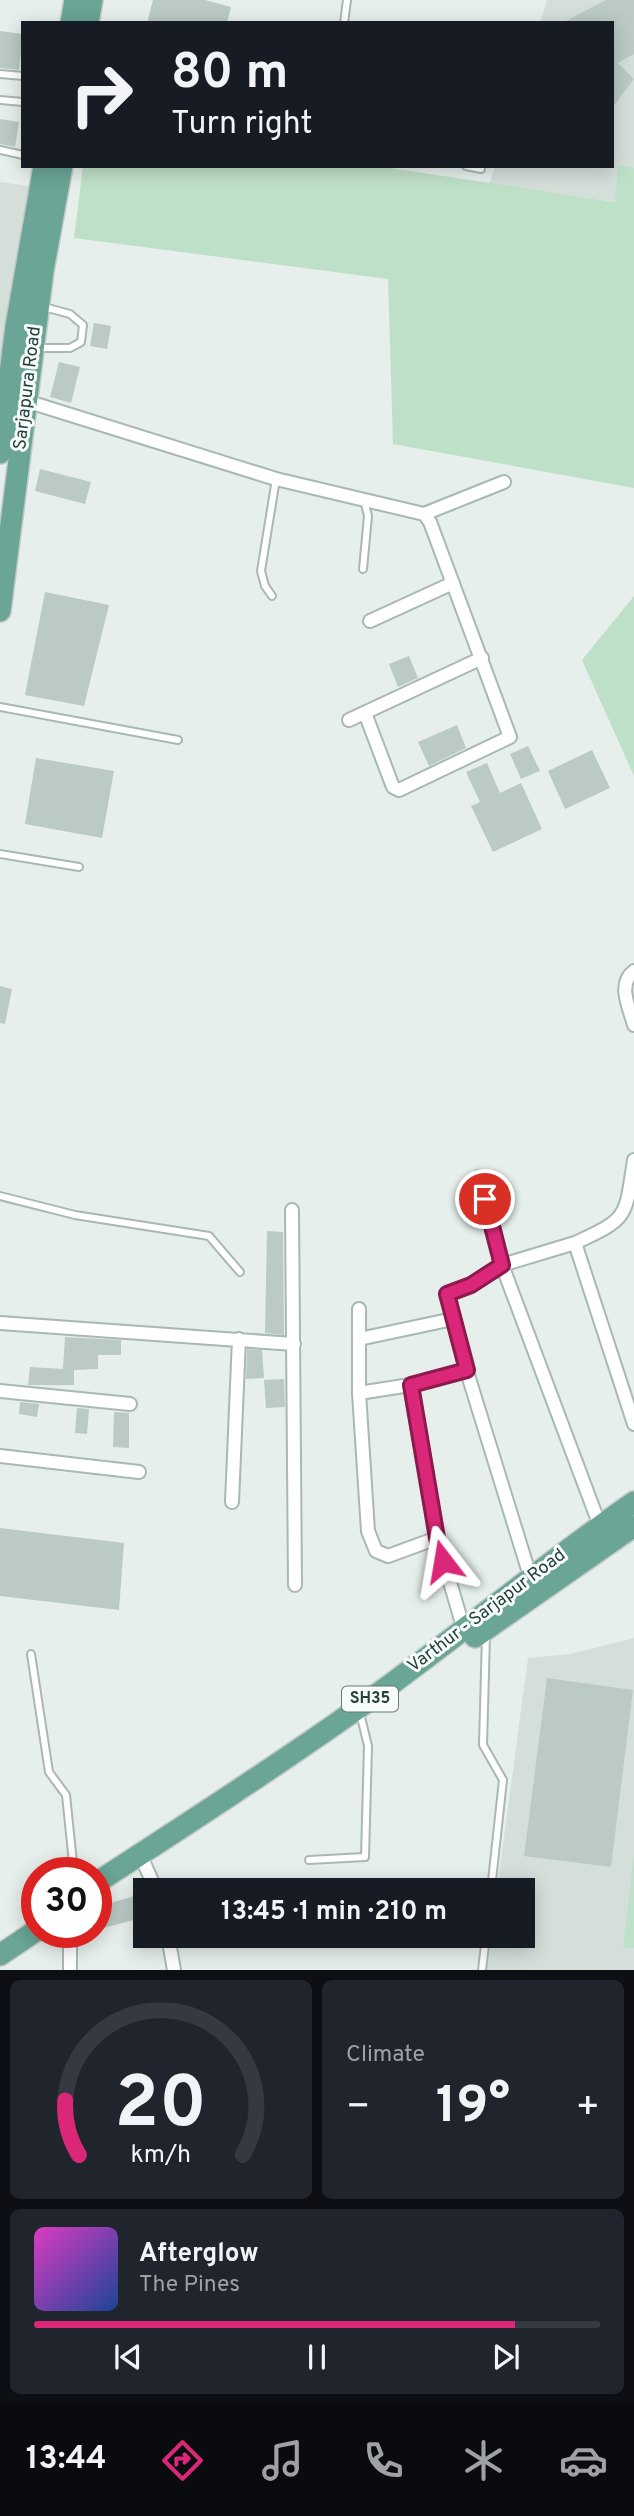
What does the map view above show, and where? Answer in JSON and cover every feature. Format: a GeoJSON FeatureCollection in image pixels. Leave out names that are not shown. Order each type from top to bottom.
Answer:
{"type":"FeatureCollection","features":[{"type":"Feature","properties":{"kind":"main road"},"geometry":{"type":"LineString","coordinates":[[71,21],[75,0]]}},
{"type":"Feature","properties":{"kind":"main road"},"geometry":{"type":"LineString","coordinates":[[88,21],[92,0]]}},
{"type":"Feature","properties":{"kind":"main road","name":"Sarjapura Road"},"geometry":{"type":"LineString","coordinates":[[28,335],[44,168]]}},
{"type":"Feature","properties":{"kind":"main road","name":"Sarjapura Road"},"geometry":{"type":"LineString","coordinates":[[0,453],[11,393],[39,306],[62,168]]}},
{"type":"Feature","properties":{"kind":"main road","name":"Sarjapura Road"},"geometry":{"type":"LineString","coordinates":[[0,611],[11,393]]}},
{"type":"Feature","properties":{"kind":"main road","name":"Varthur - Sarjapur Road"},"geometry":{"type":"LineString","coordinates":[[476,1626],[530,1576],[634,1502]]}},
{"type":"Feature","properties":{"kind":"main road","name":"Varthur - Sarjapur Road"},"geometry":{"type":"LineString","coordinates":[[112,1881],[359,1712],[476,1626],[634,1526]]}},
{"type":"Feature","properties":{"kind":"main road","name":"Varthur - Sarjapur Road"},"geometry":{"type":"LineString","coordinates":[[112,1875],[143,1859]]}},
{"type":"Feature","properties":{"kind":"main road"},"geometry":{"type":"LineString","coordinates":[[0,1946],[21,1932]]}},
{"type":"Feature","properties":{"kind":"main road"},"geometry":{"type":"LineString","coordinates":[[0,1955],[21,1941]]}},
{"type":"Feature","properties":{"kind":"street"},"geometry":{"type":"LineString","coordinates":[[11,393],[276,479],[424,514],[504,482]]}},
{"type":"Feature","properties":{"kind":"street"},"geometry":{"type":"LineString","coordinates":[[365,713],[393,787],[399,790],[508,740],[510,734],[430,522],[424,514]]}},
{"type":"Feature","properties":{"kind":"street"},"geometry":{"type":"LineString","coordinates":[[370,621],[453,583]]}},
{"type":"Feature","properties":{"kind":"street"},"geometry":{"type":"LineString","coordinates":[[349,720],[482,659]]}},
{"type":"Feature","properties":{"kind":"street"},"geometry":{"type":"LineString","coordinates":[[634,971],[626,978],[624,985],[634,1025]]}},
{"type":"Feature","properties":{"kind":"street"},"geometry":{"type":"LineString","coordinates":[[530,1576],[447,1297],[449,1292],[471,1285],[502,1265],[575,1243],[610,1227],[630,1208],[634,1160]]}},
{"type":"Feature","properties":{"kind":"street"},"geometry":{"type":"LineString","coordinates":[[479,1177],[502,1265],[600,1526]]}},
{"type":"Feature","properties":{"kind":"street"},"geometry":{"type":"LineString","coordinates":[[292,1210],[295,1585]]}},
{"type":"Feature","properties":{"kind":"street"},"geometry":{"type":"LineString","coordinates":[[575,1243],[634,1424]]}},
{"type":"Feature","properties":{"kind":"street"},"geometry":{"type":"LineString","coordinates":[[359,1309],[359,1393],[368,1531],[373,1547],[379,1554],[388,1556],[437,1538]]}},
{"type":"Feature","properties":{"kind":"street"},"geometry":{"type":"LineString","coordinates":[[359,1339],[453,1319]]}},
{"type":"Feature","properties":{"kind":"street"},"geometry":{"type":"LineString","coordinates":[[0,1324],[294,1344]]}},
{"type":"Feature","properties":{"kind":"street"},"geometry":{"type":"LineString","coordinates":[[232,1502],[239,1339]]}},
{"type":"Feature","properties":{"kind":"street"},"geometry":{"type":"LineString","coordinates":[[359,1393],[411,1385],[467,1370]]}},
{"type":"Feature","properties":{"kind":"street"},"geometry":{"type":"LineString","coordinates":[[411,1385],[437,1538],[476,1626]]}},
{"type":"Feature","properties":{"kind":"street"},"geometry":{"type":"LineString","coordinates":[[0,1391],[130,1404]]}},
{"type":"Feature","properties":{"kind":"street"},"geometry":{"type":"LineString","coordinates":[[0,1456],[139,1472]]}},
{"type":"Feature","properties":{"kind":"street"},"geometry":{"type":"LineString","coordinates":[[143,1859],[151,1878]]}},
{"type":"Feature","properties":{"kind":"street"},"geometry":{"type":"LineString","coordinates":[[70,1948],[71,1970]]}},
{"type":"Feature","properties":{"kind":"street"},"geometry":{"type":"LineString","coordinates":[[170,1948],[174,1970]]}},
{"type":"Feature","properties":{"kind":"lane"},"geometry":{"type":"LineString","coordinates":[[344,21],[347,0]]}},
{"type":"Feature","properties":{"kind":"lane"},"geometry":{"type":"LineString","coordinates":[[0,74],[21,76]]}},
{"type":"Feature","properties":{"kind":"lane"},"geometry":{"type":"LineString","coordinates":[[0,100],[21,102]]}},
{"type":"Feature","properties":{"kind":"lane"},"geometry":{"type":"LineString","coordinates":[[0,150],[21,155]]}},
{"type":"Feature","properties":{"kind":"lane"},"geometry":{"type":"LineString","coordinates":[[476,168],[481,169]]}},
{"type":"Feature","properties":{"kind":"lane"},"geometry":{"type":"LineString","coordinates":[[28,335],[70,348],[81,342],[83,325],[70,314],[39,306]]}},
{"type":"Feature","properties":{"kind":"lane"},"geometry":{"type":"LineString","coordinates":[[272,596],[265,586],[261,571],[276,479]]}},
{"type":"Feature","properties":{"kind":"lane"},"geometry":{"type":"LineString","coordinates":[[363,498],[368,516],[363,569]]}},
{"type":"Feature","properties":{"kind":"lane"},"geometry":{"type":"LineString","coordinates":[[0,707],[178,740]]}},
{"type":"Feature","properties":{"kind":"lane"},"geometry":{"type":"LineString","coordinates":[[0,854],[79,867]]}},
{"type":"Feature","properties":{"kind":"lane"},"geometry":{"type":"LineString","coordinates":[[0,1196],[75,1214],[209,1236],[240,1272]]}},
{"type":"Feature","properties":{"kind":"lane"},"geometry":{"type":"LineString","coordinates":[[476,1626],[483,1745],[503,1780],[492,1878]]}},
{"type":"Feature","properties":{"kind":"lane"},"geometry":{"type":"LineString","coordinates":[[31,1654],[50,1772],[66,1795],[72,1857]]}},
{"type":"Feature","properties":{"kind":"lane"},"geometry":{"type":"LineString","coordinates":[[309,1860],[365,1857],[368,1746],[359,1712]]}},
{"type":"Feature","properties":{"kind":"lane"},"geometry":{"type":"LineString","coordinates":[[482,1970],[485,1948]]}},
{"type":"Feature","properties":{"kind":"shaded area"},"geometry":{"type":"Polygon","coordinates":[[[547,0],[634,0],[634,204],[489,185],[494,168],[614,168],[614,21],[541,21],[547,0]]]}},
{"type":"Feature","properties":{"kind":"shaded area"},"geometry":{"type":"Polygon","coordinates":[[[0,182],[29,186],[0,407],[0,182]]]}},
{"type":"Feature","properties":{"kind":"shaded area"},"geometry":{"type":"Polygon","coordinates":[[[634,1638],[634,1970],[486,1970],[489,1948],[535,1948],[535,1878],[499,1878],[528,1658],[570,1654],[634,1638]]]}},
{"type":"Feature","properties":{"kind":"green space"},"geometry":{"type":"Polygon","coordinates":[[[618,165],[634,168],[634,488],[393,444],[388,279],[74,238],[83,168],[390,168],[615,202],[618,165]]]}},
{"type":"Feature","properties":{"kind":"green space"},"geometry":{"type":"Polygon","coordinates":[[[634,596],[634,776],[582,660],[634,596]]]}},
{"type":"Feature","properties":{"kind":"green space"},"geometry":{"type":"Polygon","coordinates":[[[634,1855],[634,1948],[623,1947],[634,1855]]]}},
{"type":"Feature","properties":{"kind":"building"},"geometry":{"type":"Polygon","coordinates":[[[153,0],[205,0],[231,7],[228,21],[148,21],[153,0]]]}},
{"type":"Feature","properties":{"kind":"building"},"geometry":{"type":"Polygon","coordinates":[[[606,0],[634,0],[634,54],[618,63],[634,79],[614,105],[614,21],[566,21],[606,0]]]}},
{"type":"Feature","properties":{"kind":"building"},"geometry":{"type":"Polygon","coordinates":[[[0,31],[21,34],[19,70],[0,68],[0,31]]]}},
{"type":"Feature","properties":{"kind":"building"},"geometry":{"type":"Polygon","coordinates":[[[0,119],[19,122],[15,147],[0,144],[0,119]]]}},
{"type":"Feature","properties":{"kind":"building"},"geometry":{"type":"Polygon","coordinates":[[[94,323],[111,326],[107,349],[90,346],[94,323]]]}},
{"type":"Feature","properties":{"kind":"building"},"geometry":{"type":"Polygon","coordinates":[[[59,362],[80,367],[71,403],[50,397],[59,362]]]}},
{"type":"Feature","properties":{"kind":"building"},"geometry":{"type":"Polygon","coordinates":[[[40,469],[91,482],[85,504],[35,491],[40,469]]]}},
{"type":"Feature","properties":{"kind":"building"},"geometry":{"type":"Polygon","coordinates":[[[45,592],[109,605],[84,706],[25,695],[45,592]]]}},
{"type":"Feature","properties":{"kind":"building"},"geometry":{"type":"Polygon","coordinates":[[[409,656],[418,678],[398,687],[389,664],[409,656]]]}},
{"type":"Feature","properties":{"kind":"building"},"geometry":{"type":"Polygon","coordinates":[[[457,725],[466,748],[429,766],[418,742],[457,725]]]}},
{"type":"Feature","properties":{"kind":"building"},"geometry":{"type":"Polygon","coordinates":[[[528,746],[540,771],[521,779],[510,754],[528,746]]]}},
{"type":"Feature","properties":{"kind":"building"},"geometry":{"type":"Polygon","coordinates":[[[592,750],[610,788],[565,809],[548,771],[592,750]]]}},
{"type":"Feature","properties":{"kind":"building"},"geometry":{"type":"Polygon","coordinates":[[[36,758],[114,771],[102,838],[25,824],[36,758]]]}},
{"type":"Feature","properties":{"kind":"building"},"geometry":{"type":"Polygon","coordinates":[[[487,763],[500,793],[521,783],[542,829],[493,852],[471,806],[480,802],[466,772],[487,763]]]}},
{"type":"Feature","properties":{"kind":"building"},"geometry":{"type":"Polygon","coordinates":[[[0,986],[12,989],[5,1024],[0,1023],[0,986]]]}},
{"type":"Feature","properties":{"kind":"building"},"geometry":{"type":"Polygon","coordinates":[[[267,1231],[283,1232],[284,1335],[265,1333],[267,1231]]]}},
{"type":"Feature","properties":{"kind":"building"},"geometry":{"type":"Polygon","coordinates":[[[65,1337],[121,1340],[121,1355],[98,1355],[98,1369],[74,1370],[74,1385],[28,1385],[30,1367],[63,1369],[65,1337]]]}},
{"type":"Feature","properties":{"kind":"building"},"geometry":{"type":"Polygon","coordinates":[[[247,1349],[262,1350],[264,1378],[246,1379],[247,1349]]]}},
{"type":"Feature","properties":{"kind":"building"},"geometry":{"type":"Polygon","coordinates":[[[284,1379],[285,1407],[266,1408],[264,1380],[284,1379]]]}},
{"type":"Feature","properties":{"kind":"building"},"geometry":{"type":"Polygon","coordinates":[[[20,1402],[39,1404],[37,1417],[19,1414],[20,1402]]]}},
{"type":"Feature","properties":{"kind":"building"},"geometry":{"type":"Polygon","coordinates":[[[77,1408],[89,1409],[87,1434],[75,1433],[77,1408]]]}},
{"type":"Feature","properties":{"kind":"building"},"geometry":{"type":"Polygon","coordinates":[[[114,1412],[129,1413],[129,1448],[113,1447],[114,1412]]]}},
{"type":"Feature","properties":{"kind":"building"},"geometry":{"type":"Polygon","coordinates":[[[0,1528],[124,1543],[119,1610],[0,1596],[0,1528]]]}},
{"type":"Feature","properties":{"kind":"building"},"geometry":{"type":"Polygon","coordinates":[[[547,1678],[633,1690],[611,1867],[524,1856],[547,1678]]]}},
{"type":"Feature","properties":{"kind":"building"},"geometry":{"type":"Polygon","coordinates":[[[133,1896],[133,1920],[112,1926],[112,1902],[133,1896]]]}},
{"type":"Feature","properties":{"kind":"route"},"geometry":{"type":"LineString","coordinates":[[443,1561],[411,1385],[467,1370],[447,1294],[471,1285],[502,1265],[485,1199]]}}]}
